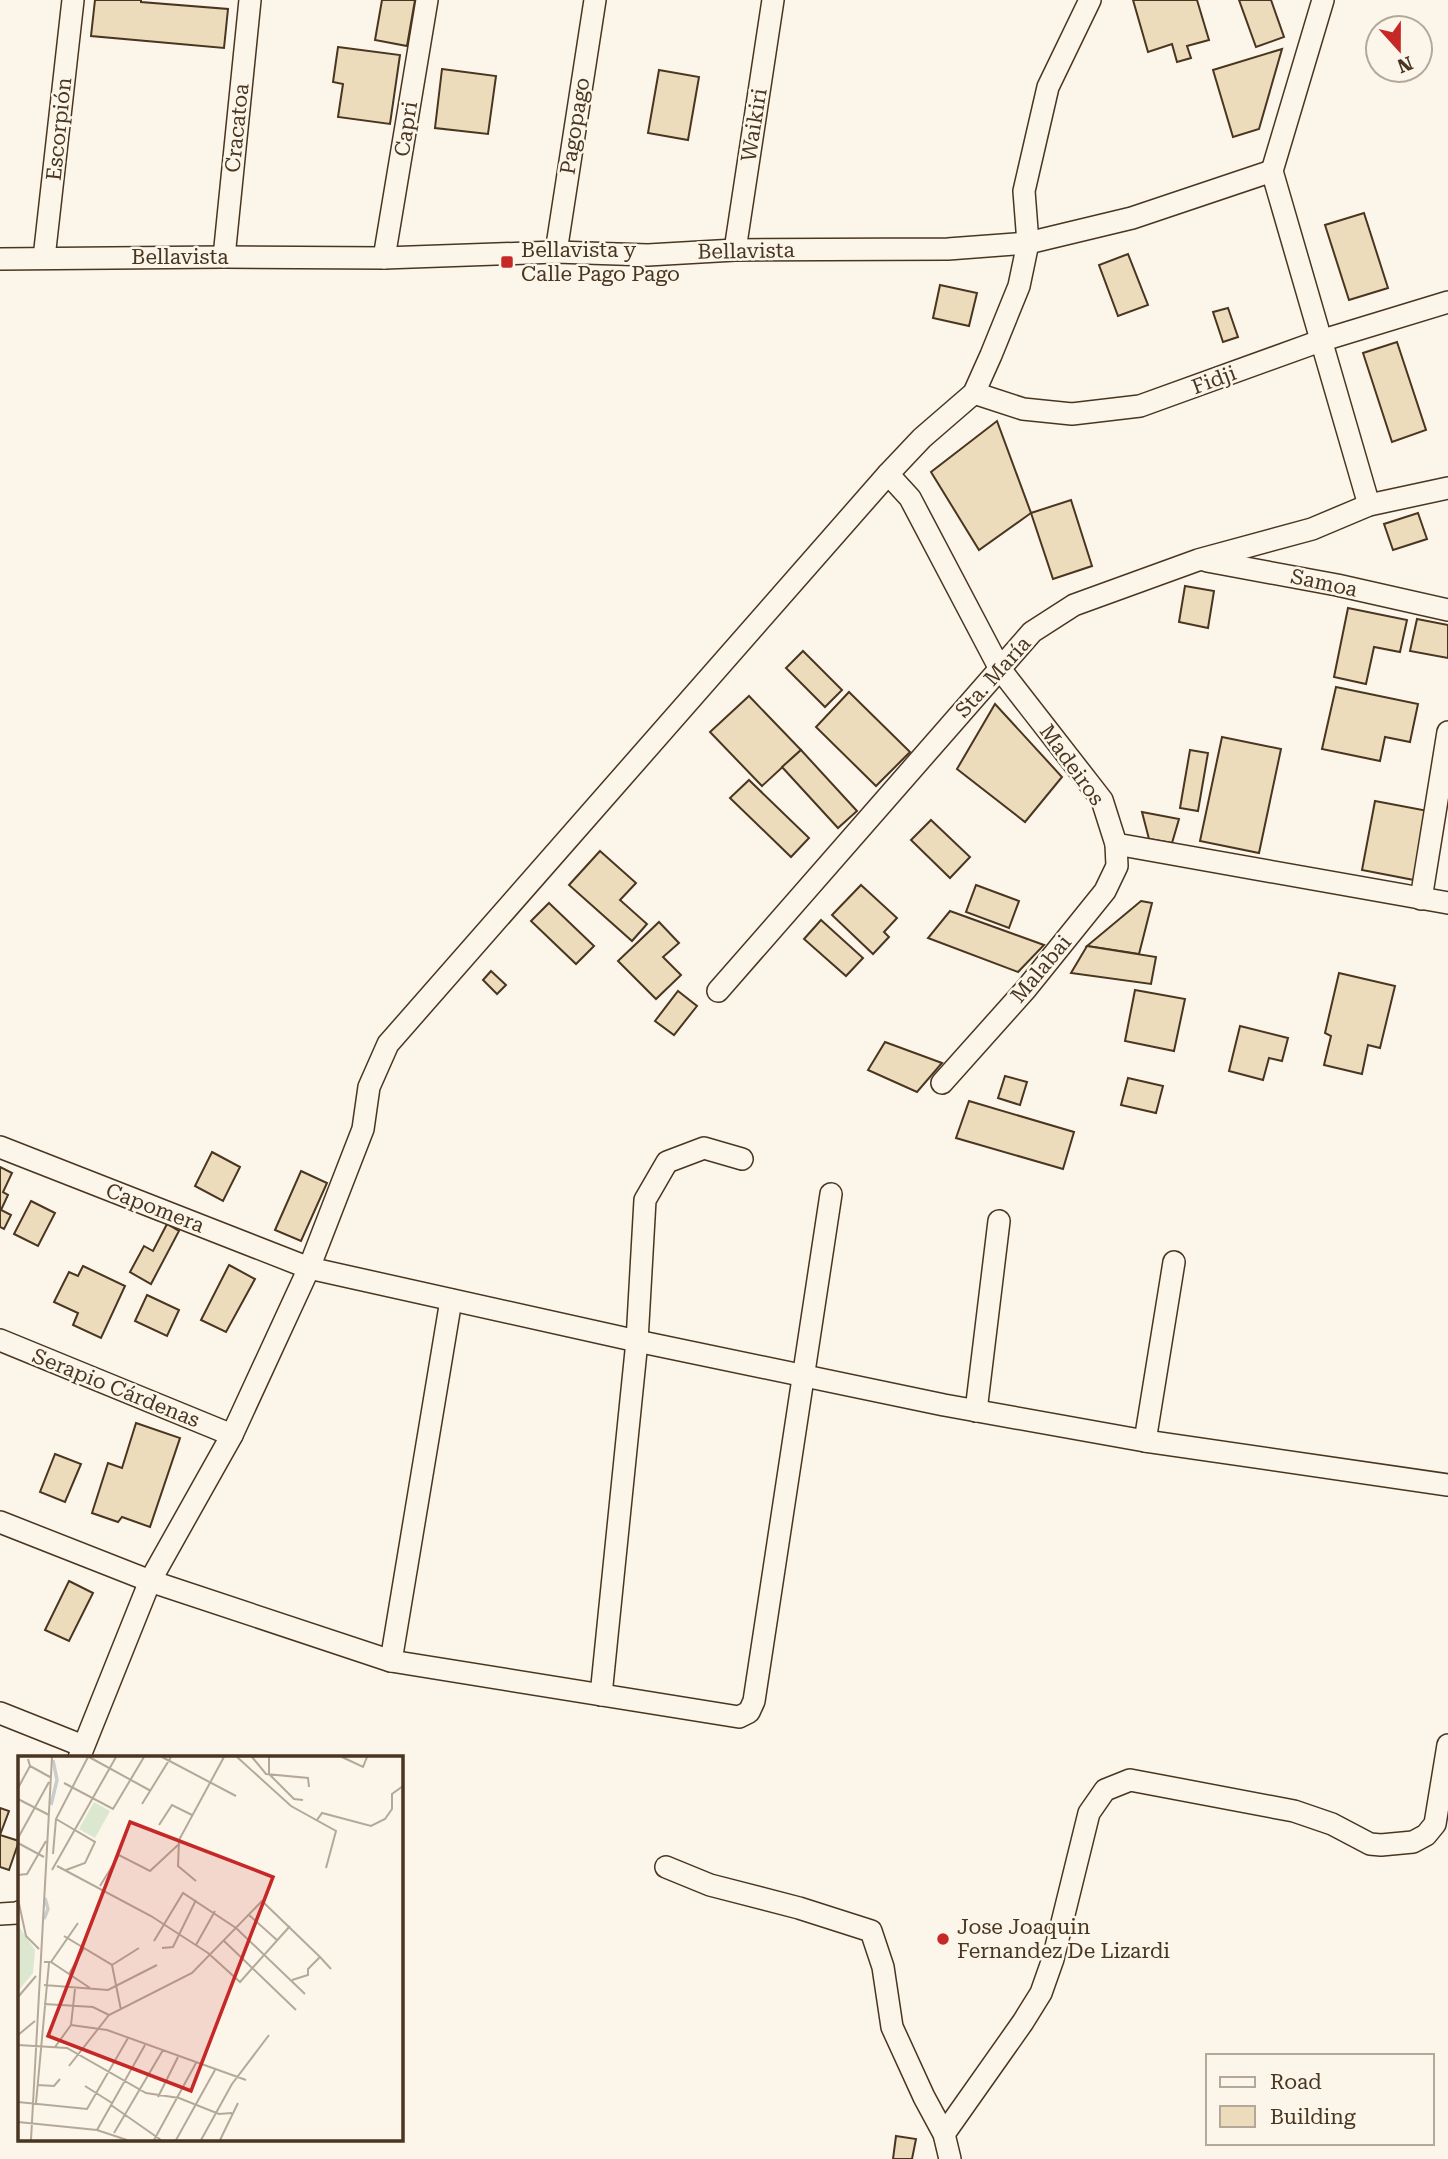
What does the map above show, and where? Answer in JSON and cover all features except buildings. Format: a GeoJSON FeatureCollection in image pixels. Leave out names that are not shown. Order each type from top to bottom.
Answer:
{"type":"FeatureCollection","features":[{"type":"Feature","properties":{"kind":"street","name":"Escorpión"},"geometry":{"type":"LineString","coordinates":[[44,258],[73,0]]}},
{"type":"Feature","properties":{"kind":"street","name":"Cracatoa"},"geometry":{"type":"LineString","coordinates":[[224,257],[250,0]]}},
{"type":"Feature","properties":{"kind":"street","name":"Capri"},"geometry":{"type":"LineString","coordinates":[[384,258],[427,0]]}},
{"type":"Feature","properties":{"kind":"street","name":"Pagopago"},"geometry":{"type":"LineString","coordinates":[[556,252],[595,0]]}},
{"type":"Feature","properties":{"kind":"street","name":"Waikiri"},"geometry":{"type":"LineString","coordinates":[[735,250],[774,0]]}},
{"type":"Feature","properties":{"kind":"street"},"geometry":{"type":"LineString","coordinates":[[0,1713],[81,1752],[150,1581],[232,1436],[309,1268],[363,1129],[369,1087],[388,1044],[888,474],[922,438],[974,393],[1019,286],[1028,243],[1024,191],[1048,87],[1090,0]]}},
{"type":"Feature","properties":{"kind":"street"},"geometry":{"type":"LineString","coordinates":[[1323,0],[1272,171],[1369,506]]}},
{"type":"Feature","properties":{"kind":"street","name":"Bellavista"},"geometry":{"type":"LineString","coordinates":[[0,259],[384,258],[556,252],[648,255],[735,250],[948,249],[1028,243],[1132,218],[1272,171]]}},
{"type":"Feature","properties":{"kind":"street","name":"Fidji"},"geometry":{"type":"LineString","coordinates":[[974,393],[1023,409],[1072,414],[1140,406],[1320,341],[1448,302]]}},
{"type":"Feature","properties":{"kind":"street","name":"Madeiros"},"geometry":{"type":"LineString","coordinates":[[888,474],[910,498],[1000,669],[1102,800],[1116,844]]}},
{"type":"Feature","properties":{"kind":"street","name":"Sta. María"},"geometry":{"type":"LineString","coordinates":[[718,991],[1032,632],[1074,605],[1198,560],[1312,530],[1369,506],[1448,488]]}},
{"type":"Feature","properties":{"kind":"street","name":"Samoa"},"geometry":{"type":"LineString","coordinates":[[1198,560],[1337,584],[1448,610]]}},
{"type":"Feature","properties":{"kind":"street"},"geometry":{"type":"LineString","coordinates":[[1421,899],[1448,732]]}},
{"type":"Feature","properties":{"kind":"street"},"geometry":{"type":"LineString","coordinates":[[1116,844],[1448,904]]}},
{"type":"Feature","properties":{"kind":"street","name":"Malabai"},"geometry":{"type":"LineString","coordinates":[[942,1083],[1026,989],[1105,891],[1117,866],[1116,844]]}},
{"type":"Feature","properties":{"kind":"street","name":"Capomera"},"geometry":{"type":"LineString","coordinates":[[0,1147],[309,1268],[637,1341],[976,1411],[1145,1441],[1448,1485]]}},
{"type":"Feature","properties":{"kind":"street"},"geometry":{"type":"LineString","coordinates":[[601,1695],[637,1341],[645,1200],[667,1162],[704,1148],[742,1159]]}},
{"type":"Feature","properties":{"kind":"street"},"geometry":{"type":"LineString","coordinates":[[0,1522],[150,1581],[391,1661],[739,1717],[749,1712],[754,1701],[831,1194]]}},
{"type":"Feature","properties":{"kind":"street"},"geometry":{"type":"LineString","coordinates":[[976,1411],[999,1221]]}},
{"type":"Feature","properties":{"kind":"street"},"geometry":{"type":"LineString","coordinates":[[1145,1441],[1174,1262]]}},
{"type":"Feature","properties":{"kind":"street"},"geometry":{"type":"LineString","coordinates":[[391,1661],[451,1300]]}},
{"type":"Feature","properties":{"kind":"street","name":"Serapio Cárdenas"},"geometry":{"type":"LineString","coordinates":[[0,1340],[232,1436]]}},
{"type":"Feature","properties":{"kind":"street"},"geometry":{"type":"LineString","coordinates":[[944,2134],[1041,1993],[1053,1959],[1089,1813],[1105,1790],[1130,1780],[1294,1811],[1322,1820],[1370,1844],[1413,1842],[1426,1835],[1435,1824],[1448,1745]]}},
{"type":"Feature","properties":{"kind":"street"},"geometry":{"type":"LineString","coordinates":[[666,1867],[710,1885],[799,1908],[871,1931],[883,1967],[892,2027],[944,2134],[950,2159]]}},
{"type":"Feature","properties":{"kind":"place","name":"Bellavista y Calle Pago Pago"},"geometry":{"type":"Point","coordinates":[507,262]}},
{"type":"Feature","properties":{"kind":"place","name":"Jose Joaquin Fernandez De Lizardi"},"geometry":{"type":"Point","coordinates":[943,1939]}}]}
